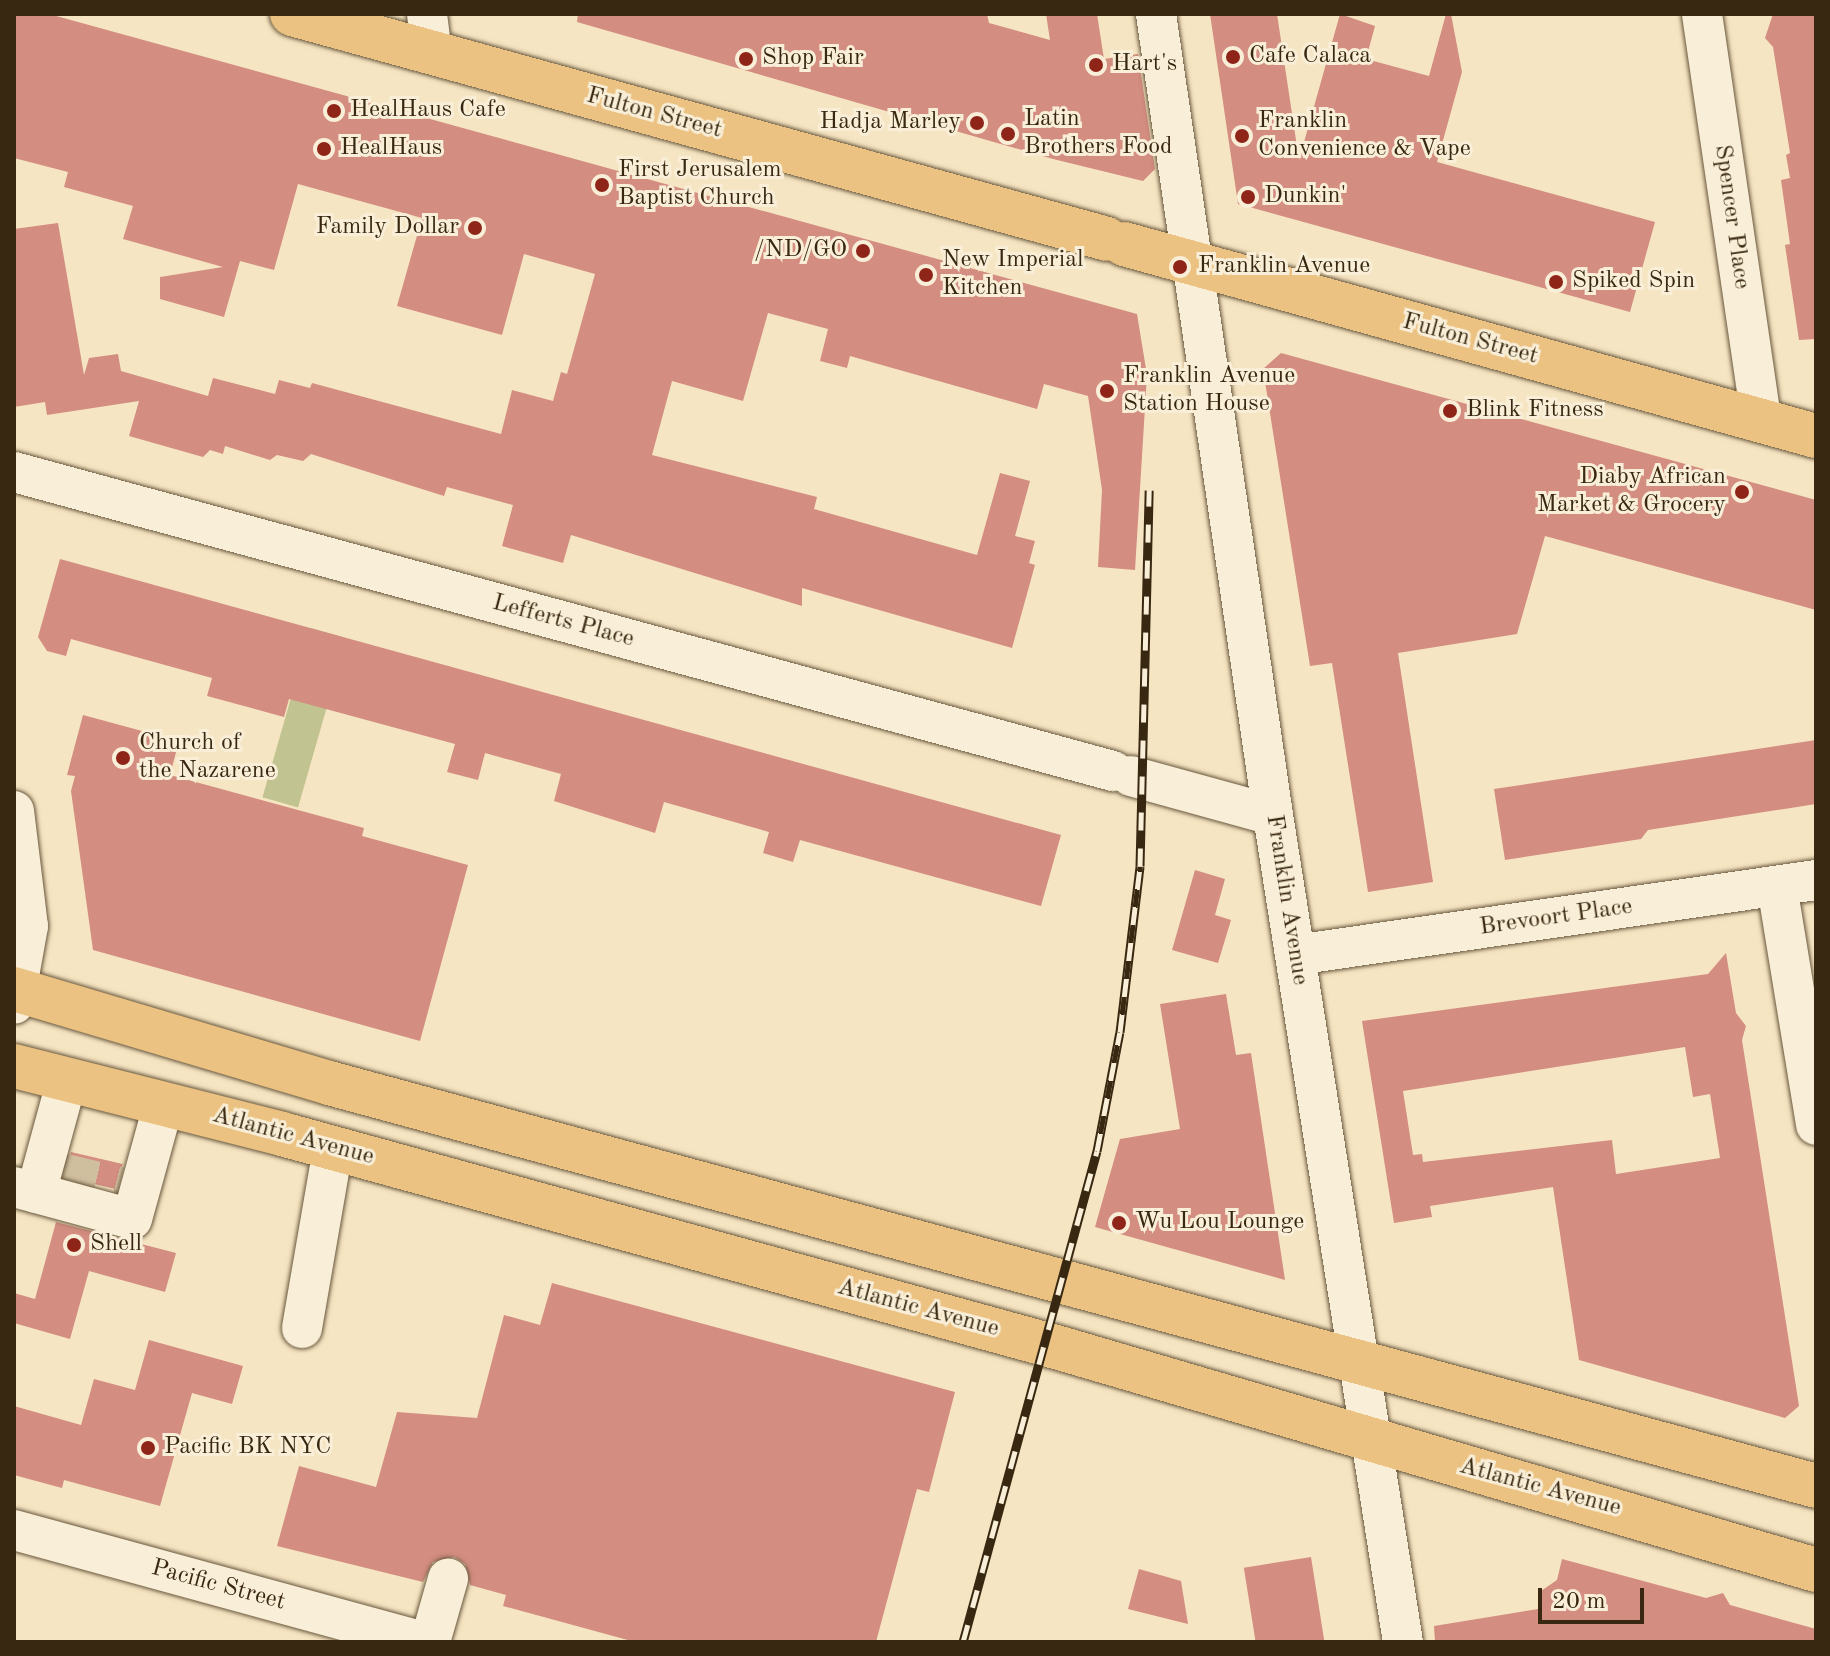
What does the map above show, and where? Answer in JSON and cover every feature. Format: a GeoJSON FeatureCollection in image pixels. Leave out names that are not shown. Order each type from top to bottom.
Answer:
{"type":"FeatureCollection","features":[{"type":"Feature","properties":{"kind":"main road","name":"Fulton Street"},"geometry":{"type":"LineString","coordinates":[[292,14],[429,33],[1116,242],[1816,436]]}},
{"type":"Feature","properties":{"kind":"main road"},"geometry":{"type":"LineString","coordinates":[[15,995],[1816,1486]]}},
{"type":"Feature","properties":{"kind":"main road","name":"Atlantic Avenue"},"geometry":{"type":"LineString","coordinates":[[14,1066],[333,1148],[1056,1347],[1816,1570]]}},
{"type":"Feature","properties":{"kind":"street","name":"Franklin Avenue"},"geometry":{"type":"LineString","coordinates":[[1156,14],[1273,815],[1403,1642]]}},
{"type":"Feature","properties":{"kind":"street","name":"Spencer Place"},"geometry":{"type":"LineString","coordinates":[[1702,14],[1761,420]]}},
{"type":"Feature","properties":{"kind":"street","name":"Lefferts Place"},"geometry":{"type":"LineString","coordinates":[[14,472],[1273,815]]}},
{"type":"Feature","properties":{"kind":"street"},"geometry":{"type":"LineString","coordinates":[[14,811],[28,926],[15,995]]}},
{"type":"Feature","properties":{"kind":"street","name":"Brevoort Place"},"geometry":{"type":"LineString","coordinates":[[1295,955],[1816,880]]}},
{"type":"Feature","properties":{"kind":"street"},"geometry":{"type":"LineString","coordinates":[[1777,886],[1816,1125]]}},
{"type":"Feature","properties":{"kind":"street"},"geometry":{"type":"LineString","coordinates":[[67,1080],[39,1166],[132,1219],[132,1180],[164,1103]]}},
{"type":"Feature","properties":{"kind":"street"},"geometry":{"type":"LineString","coordinates":[[302,1328],[333,1148]]}},
{"type":"Feature","properties":{"kind":"street","name":"Pacific Street"},"geometry":{"type":"LineString","coordinates":[[14,1530],[423,1642]]}},
{"type":"Feature","properties":{"kind":"street"},"geometry":{"type":"LineString","coordinates":[[430,1642],[448,1579]]}},
{"type":"Feature","properties":{"kind":"green space"},"geometry":{"type":"Polygon","coordinates":[[[311,628],[347,638],[298,807],[262,797],[311,628]]]}},
{"type":"Feature","properties":{"kind":"building"},"geometry":{"type":"Polygon","coordinates":[[[14,14],[49,14],[1137,314],[1147,375],[1135,570],[1098,567],[1102,490],[1088,396],[1044,384],[1037,409],[850,356],[847,368],[820,361],[828,329],[768,313],[743,401],[672,381],[652,455],[817,497],[814,509],[977,555],[1000,473],[1030,481],[1015,536],[1035,541],[1029,563],[1035,565],[1012,648],[802,588],[802,606],[571,535],[563,563],[502,546],[513,505],[447,487],[444,496],[311,454],[303,461],[277,455],[270,460],[225,446],[223,454],[210,450],[203,457],[129,436],[139,401],[47,415],[45,402],[14,407],[14,229],[58,223],[84,375],[89,358],[118,354],[121,371],[208,396],[213,378],[275,394],[279,380],[310,388],[312,383],[501,434],[512,390],[553,401],[561,372],[567,374],[595,274],[524,254],[502,335],[397,306],[422,218],[298,184],[274,270],[240,261],[224,317],[160,299],[160,277],[223,267],[123,239],[133,206],[64,187],[68,172],[14,158],[14,14]]]}},
{"type":"Feature","properties":{"kind":"building"},"geometry":{"type":"Polygon","coordinates":[[[578,14],[987,14],[989,23],[1050,40],[1046,14],[1097,14],[1104,59],[1138,54],[1155,169],[1143,181],[1053,159],[577,22],[578,14]]]}},
{"type":"Feature","properties":{"kind":"building"},"geometry":{"type":"Polygon","coordinates":[[[1210,14],[1277,14],[1299,160],[1340,14],[1375,26],[1366,59],[1429,76],[1446,14],[1451,14],[1462,72],[1437,162],[1655,222],[1630,312],[1238,204],[1210,14]]]}},
{"type":"Feature","properties":{"kind":"building"},"geometry":{"type":"Polygon","coordinates":[[[1773,14],[1816,14],[1816,339],[1799,340],[1785,245],[1790,244],[1781,180],[1790,178],[1786,155],[1790,153],[1773,47],[1765,38],[1773,14]]]}},
{"type":"Feature","properties":{"kind":"building"},"geometry":{"type":"Polygon","coordinates":[[[1281,353],[1816,500],[1816,610],[1545,536],[1517,634],[1398,653],[1433,882],[1368,892],[1332,663],[1310,666],[1263,369],[1281,353]]]}},
{"type":"Feature","properties":{"kind":"building"},"geometry":{"type":"Polygon","coordinates":[[[60,559],[1061,835],[1041,906],[800,840],[793,862],[763,853],[769,832],[664,802],[655,833],[554,801],[561,774],[485,753],[478,780],[447,772],[455,744],[289,699],[284,717],[207,696],[212,678],[71,639],[66,656],[47,651],[38,637],[60,559]]]}},
{"type":"Feature","properties":{"kind":"building"},"geometry":{"type":"Polygon","coordinates":[[[83,715],[179,741],[170,775],[364,828],[362,836],[468,865],[420,1041],[93,950],[71,791],[75,776],[67,775],[83,715]]]}},
{"type":"Feature","properties":{"kind":"building"},"geometry":{"type":"Polygon","coordinates":[[[1816,740],[1816,804],[1648,830],[1641,839],[1505,860],[1494,789],[1816,740]]]}},
{"type":"Feature","properties":{"kind":"building"},"geometry":{"type":"Polygon","coordinates":[[[1195,870],[1225,879],[1215,915],[1231,920],[1218,963],[1172,950],[1195,870]]]}},
{"type":"Feature","properties":{"kind":"building"},"geometry":{"type":"Polygon","coordinates":[[[1726,953],[1736,1013],[1746,1026],[1742,1040],[1799,1406],[1785,1418],[1579,1360],[1553,1187],[1430,1206],[1432,1217],[1394,1223],[1362,1021],[1708,974],[1726,953]],[[1685,1047],[1403,1091],[1413,1155],[1422,1154],[1423,1162],[1612,1140],[1616,1174],[1720,1158],[1710,1094],[1693,1097],[1685,1047]]]}},
{"type":"Feature","properties":{"kind":"building"},"geometry":{"type":"Polygon","coordinates":[[[1226,994],[1236,1055],[1251,1053],[1285,1280],[1095,1227],[1120,1139],[1180,1129],[1160,1004],[1226,994]]]}},
{"type":"Feature","properties":{"kind":"building"},"geometry":{"type":"Polygon","coordinates":[[[71,1152],[123,1164],[117,1189],[65,1177],[71,1152]]]}},
{"type":"Feature","properties":{"kind":"building"},"geometry":{"type":"Polygon","coordinates":[[[56,1222],[176,1253],[165,1292],[89,1271],[70,1339],[14,1323],[14,1293],[35,1299],[56,1222]]]}},
{"type":"Feature","properties":{"kind":"building"},"geometry":{"type":"Polygon","coordinates":[[[552,1283],[955,1392],[929,1492],[917,1489],[876,1642],[635,1642],[503,1606],[506,1595],[470,1585],[465,1564],[454,1557],[433,1562],[423,1582],[277,1546],[299,1466],[376,1487],[397,1412],[477,1418],[504,1315],[540,1325],[552,1283]]]}},
{"type":"Feature","properties":{"kind":"building"},"geometry":{"type":"Polygon","coordinates":[[[149,1340],[243,1366],[232,1404],[192,1393],[160,1506],[64,1480],[62,1488],[14,1475],[14,1406],[81,1425],[94,1379],[135,1390],[149,1340]]]}},
{"type":"Feature","properties":{"kind":"building"},"geometry":{"type":"Polygon","coordinates":[[[1311,1557],[1324,1642],[1256,1642],[1244,1568],[1311,1557]]]}},
{"type":"Feature","properties":{"kind":"building"},"geometry":{"type":"Polygon","coordinates":[[[1562,1559],[1706,1598],[1723,1593],[1730,1605],[1816,1629],[1816,1642],[1435,1642],[1434,1626],[1538,1609],[1538,1593],[1557,1580],[1562,1559]]]}},
{"type":"Feature","properties":{"kind":"building"},"geometry":{"type":"Polygon","coordinates":[[[1139,1569],[1181,1581],[1188,1624],[1128,1609],[1139,1569]]]}},
{"type":"Feature","properties":{"kind":"tunnel"},"geometry":{"type":"LineString","coordinates":[[57,1172],[119,1187]]}},
{"type":"Feature","properties":{"kind":"railway"},"geometry":{"type":"LineString","coordinates":[[963,1642],[1097,1151],[1120,1032],[1140,866],[1149,490]]}},
{"type":"Feature","properties":{"kind":"place","name":"Cafe Calaca"},"geometry":{"type":"Point","coordinates":[1233,57]}},
{"type":"Feature","properties":{"kind":"place","name":"Shop Fair"},"geometry":{"type":"Point","coordinates":[746,59]}},
{"type":"Feature","properties":{"kind":"place","name":"Hart's"},"geometry":{"type":"Point","coordinates":[1096,65]}},
{"type":"Feature","properties":{"kind":"place","name":"HealHaus Cafe"},"geometry":{"type":"Point","coordinates":[334,111]}},
{"type":"Feature","properties":{"kind":"place","name":"Hadja Marley"},"geometry":{"type":"Point","coordinates":[977,123]}},
{"type":"Feature","properties":{"kind":"place","name":"Latin Brothers Food"},"geometry":{"type":"Point","coordinates":[1008,134]}},
{"type":"Feature","properties":{"kind":"place","name":"Franklin Convenience & Vape"},"geometry":{"type":"Point","coordinates":[1242,136]}},
{"type":"Feature","properties":{"kind":"place","name":"HealHaus"},"geometry":{"type":"Point","coordinates":[324,149]}},
{"type":"Feature","properties":{"kind":"place","name":"First Jerusalem Baptist Church"},"geometry":{"type":"Point","coordinates":[602,185]}},
{"type":"Feature","properties":{"kind":"place","name":"Dunkin'"},"geometry":{"type":"Point","coordinates":[1248,197]}},
{"type":"Feature","properties":{"kind":"place","name":"Family Dollar"},"geometry":{"type":"Point","coordinates":[475,228]}},
{"type":"Feature","properties":{"kind":"place","name":"/ND/GO"},"geometry":{"type":"Point","coordinates":[863,251]}},
{"type":"Feature","properties":{"kind":"place","name":"Franklin Avenue"},"geometry":{"type":"Point","coordinates":[1180,267]}},
{"type":"Feature","properties":{"kind":"place","name":"New Imperial Kitchen"},"geometry":{"type":"Point","coordinates":[926,275]}},
{"type":"Feature","properties":{"kind":"place","name":"Spiked Spin"},"geometry":{"type":"Point","coordinates":[1556,282]}},
{"type":"Feature","properties":{"kind":"place","name":"Franklin Avenue Station House"},"geometry":{"type":"Point","coordinates":[1107,391]}},
{"type":"Feature","properties":{"kind":"place","name":"Blink Fitness"},"geometry":{"type":"Point","coordinates":[1450,411]}},
{"type":"Feature","properties":{"kind":"place","name":"Diaby African Market & Grocery"},"geometry":{"type":"Point","coordinates":[1742,492]}},
{"type":"Feature","properties":{"kind":"place","name":"Church of the Nazarene"},"geometry":{"type":"Point","coordinates":[123,758]}},
{"type":"Feature","properties":{"kind":"place","name":"Wu Lou Lounge"},"geometry":{"type":"Point","coordinates":[1119,1223]}},
{"type":"Feature","properties":{"kind":"place","name":"Shell"},"geometry":{"type":"Point","coordinates":[74,1245]}},
{"type":"Feature","properties":{"kind":"place","name":"Pacific BK NYC"},"geometry":{"type":"Point","coordinates":[148,1448]}}]}
